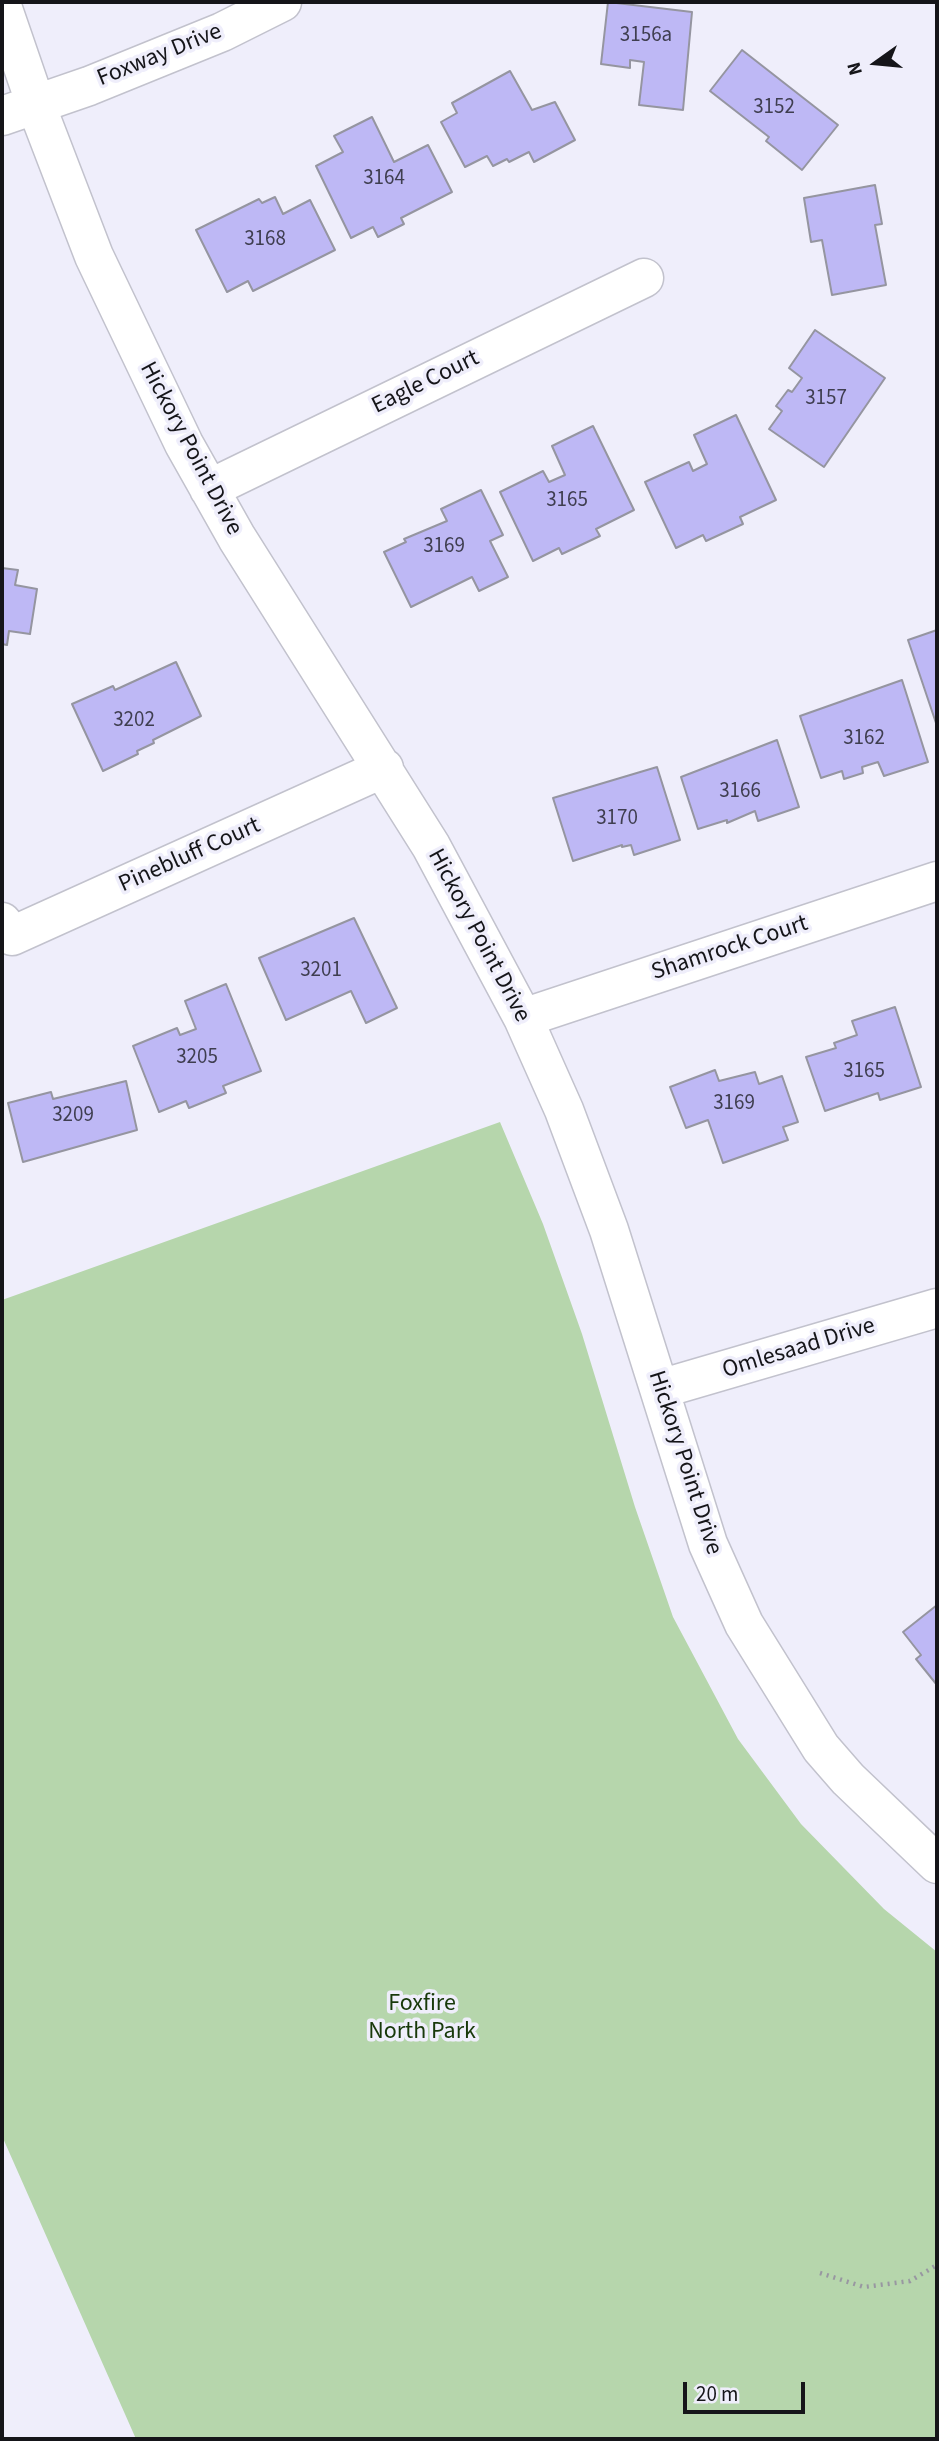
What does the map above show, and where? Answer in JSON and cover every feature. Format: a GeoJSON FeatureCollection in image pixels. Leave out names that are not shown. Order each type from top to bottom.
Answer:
{"type":"FeatureCollection","features":[{"type":"Feature","properties":{"kind":"street","name":"Foxway Drive"},"geometry":{"type":"LineString","coordinates":[[19,111],[222,32],[282,2]]}},
{"type":"Feature","properties":{"kind":"street","name":"Hickory Point Drive"},"geometry":{"type":"LineString","coordinates":[[2,6],[19,111],[94,256],[155,387],[209,489],[431,846],[523,1018],[595,1191],[716,1564],[767,1665],[830,1758],[937,1864]]}},
{"type":"Feature","properties":{"kind":"street","name":"Eagle Court"},"geometry":{"type":"LineString","coordinates":[[209,489],[643,278]]}},
{"type":"Feature","properties":{"kind":"street","name":"Pinebluff Court"},"geometry":{"type":"LineString","coordinates":[[2,922],[12,936],[384,768]]}},
{"type":"Feature","properties":{"kind":"street","name":"Shamrock Court"},"geometry":{"type":"LineString","coordinates":[[523,1018],[937,881]]}},
{"type":"Feature","properties":{"kind":"street","name":"Omlesaad Drive"},"geometry":{"type":"LineString","coordinates":[[660,1390],[937,1308]]}},
{"type":"Feature","properties":{"kind":"path"},"geometry":{"type":"LineString","coordinates":[[820,2273],[864,2287],[910,2281],[937,2265]]}},
{"type":"Feature","properties":{"kind":"green space","name":"Foxfire North Park"},"geometry":{"type":"Polygon","coordinates":[[[500,1122],[543,1224],[582,1334],[635,1507],[673,1617],[738,1739],[801,1824],[884,1909],[937,1952],[937,2439],[136,2439],[2,2136],[2,1300],[500,1122]]]}},
{"type":"Feature","properties":{"kind":"building"},"geometry":{"type":"Polygon","coordinates":[[[608,2],[692,12],[683,110],[639,105],[644,62],[630,60],[630,68],[601,64],[608,2]]]}},
{"type":"Feature","properties":{"kind":"building"},"geometry":{"type":"Polygon","coordinates":[[[742,50],[838,125],[802,170],[766,141],[769,137],[710,91],[742,50]]]}},
{"type":"Feature","properties":{"kind":"building"},"geometry":{"type":"Polygon","coordinates":[[[510,71],[532,110],[555,102],[575,140],[534,162],[529,152],[493,166],[487,156],[465,167],[441,122],[457,113],[452,103],[510,71]]]}},
{"type":"Feature","properties":{"kind":"building"},"geometry":{"type":"Polygon","coordinates":[[[372,117],[394,162],[428,145],[452,192],[401,218],[404,224],[378,237],[373,227],[351,238],[316,166],[343,152],[334,136],[372,117]]]}},
{"type":"Feature","properties":{"kind":"building"},"geometry":{"type":"Polygon","coordinates":[[[875,185],[882,224],[875,225],[886,285],[832,295],[822,240],[811,242],[804,198],[875,185]]]}},
{"type":"Feature","properties":{"kind":"building"},"geometry":{"type":"Polygon","coordinates":[[[275,197],[283,214],[310,200],[335,250],[253,291],[248,281],[227,292],[196,230],[259,199],[262,203],[275,197]]]}},
{"type":"Feature","properties":{"kind":"building"},"geometry":{"type":"Polygon","coordinates":[[[815,330],[885,378],[824,467],[769,429],[782,411],[776,406],[788,390],[792,392],[802,378],[789,368],[815,330]]]}},
{"type":"Feature","properties":{"kind":"building"},"geometry":{"type":"Polygon","coordinates":[[[736,415],[776,500],[740,517],[743,524],[706,541],[703,535],[676,548],[645,482],[689,462],[693,471],[707,464],[694,435],[736,415]]]}},
{"type":"Feature","properties":{"kind":"building"},"geometry":{"type":"Polygon","coordinates":[[[593,426],[634,510],[596,529],[600,536],[562,554],[559,548],[533,561],[500,492],[543,471],[549,482],[565,475],[552,446],[593,426]]]}},
{"type":"Feature","properties":{"kind":"building"},"geometry":{"type":"Polygon","coordinates":[[[481,490],[503,535],[490,541],[508,577],[479,591],[472,577],[411,607],[384,552],[406,542],[404,539],[447,521],[441,509],[481,490]]]}},
{"type":"Feature","properties":{"kind":"building"},"geometry":{"type":"Polygon","coordinates":[[[2,568],[18,570],[15,585],[37,589],[30,634],[9,631],[7,645],[2,644],[2,568]]]}},
{"type":"Feature","properties":{"kind":"building"},"geometry":{"type":"Polygon","coordinates":[[[937,630],[937,726],[908,640],[937,630]]]}},
{"type":"Feature","properties":{"kind":"building"},"geometry":{"type":"Polygon","coordinates":[[[176,662],[201,716],[153,740],[154,743],[137,751],[138,754],[103,771],[72,704],[113,686],[115,690],[176,662]]]}},
{"type":"Feature","properties":{"kind":"building"},"geometry":{"type":"Polygon","coordinates":[[[902,680],[928,762],[884,776],[878,762],[862,767],[863,773],[844,779],[842,771],[821,778],[800,716],[902,680]]]}},
{"type":"Feature","properties":{"kind":"building"},"geometry":{"type":"Polygon","coordinates":[[[777,740],[799,807],[758,821],[755,811],[727,823],[727,820],[698,829],[681,777],[777,740]]]}},
{"type":"Feature","properties":{"kind":"building"},"geometry":{"type":"Polygon","coordinates":[[[657,767],[680,840],[634,855],[631,845],[622,845],[573,861],[553,798],[657,767]]]}},
{"type":"Feature","properties":{"kind":"building"},"geometry":{"type":"Polygon","coordinates":[[[354,918],[397,1008],[366,1023],[351,991],[286,1020],[259,958],[354,918]]]}},
{"type":"Feature","properties":{"kind":"building"},"geometry":{"type":"Polygon","coordinates":[[[226,984],[261,1071],[223,1086],[226,1093],[189,1108],[186,1101],[159,1112],[133,1046],[177,1028],[180,1035],[196,1029],[185,1001],[226,984]]]}},
{"type":"Feature","properties":{"kind":"building"},"geometry":{"type":"Polygon","coordinates":[[[895,1007],[921,1087],[880,1100],[878,1093],[825,1111],[806,1057],[836,1048],[834,1043],[857,1035],[852,1021],[895,1007]]]}},
{"type":"Feature","properties":{"kind":"building"},"geometry":{"type":"Polygon","coordinates":[[[715,1070],[719,1081],[755,1072],[759,1084],[782,1076],[798,1122],[783,1127],[788,1140],[723,1163],[708,1120],[686,1128],[670,1087],[715,1070]]]}},
{"type":"Feature","properties":{"kind":"building"},"geometry":{"type":"Polygon","coordinates":[[[126,1081],[137,1130],[23,1162],[8,1103],[51,1092],[53,1099],[126,1081]]]}},
{"type":"Feature","properties":{"kind":"building"},"geometry":{"type":"Polygon","coordinates":[[[937,1605],[937,1685],[916,1659],[921,1655],[903,1632],[937,1605]]]}}]}
